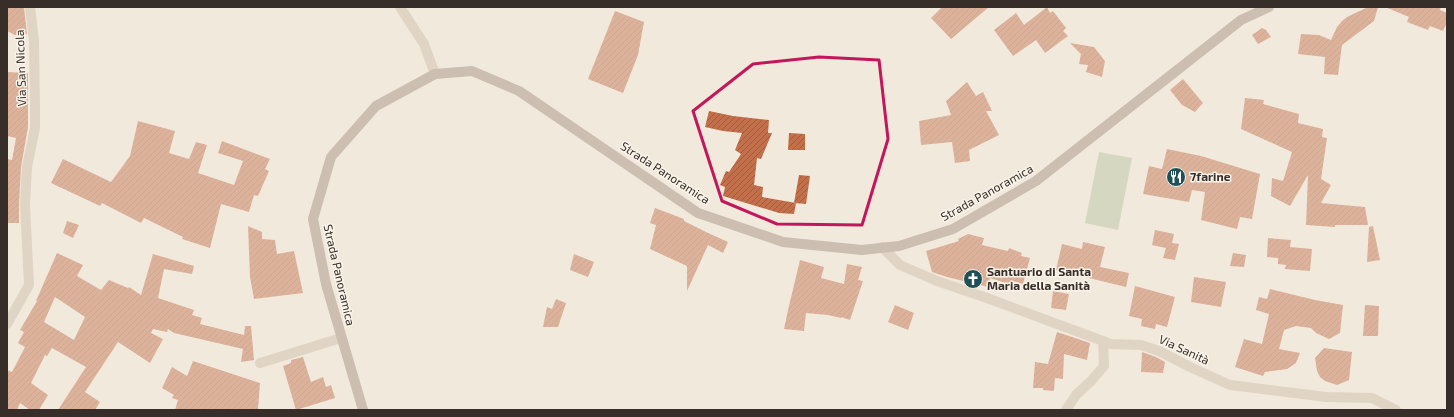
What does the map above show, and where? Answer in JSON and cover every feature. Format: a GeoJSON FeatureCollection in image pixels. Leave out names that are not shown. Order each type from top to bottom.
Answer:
{"type":"FeatureCollection","features":[{"type":"Feature","properties":{"kind":"main road","name":"Strada Panoramica"},"geometry":{"type":"LineString","coordinates":[[363,410],[326,284],[313,219],[331,157],[376,106],[435,74],[472,71],[519,91],[698,213],[783,242],[855,250],[899,246],[953,229],[1036,181],[1241,20],[1269,7]]}},
{"type":"Feature","properties":{"kind":"street","name":"Via San Nicola"},"geometry":{"type":"LineString","coordinates":[[7,324],[29,285],[25,205],[27,167],[35,128],[34,54],[30,7]]}},
{"type":"Feature","properties":{"kind":"street"},"geometry":{"type":"LineString","coordinates":[[400,7],[424,44],[435,74]]}},
{"type":"Feature","properties":{"kind":"street","name":"Via Sanità"},"geometry":{"type":"LineString","coordinates":[[882,247],[900,265],[937,281],[1111,344],[1141,345],[1158,351],[1230,385],[1326,397],[1372,398],[1396,410]]}},
{"type":"Feature","properties":{"kind":"street"},"geometry":{"type":"LineString","coordinates":[[260,363],[341,338]]}},
{"type":"Feature","properties":{"kind":"street"},"geometry":{"type":"LineString","coordinates":[[1066,410],[1076,396],[1104,366],[1103,341]]}},
{"type":"Feature","properties":{"kind":"highlighted area"},"geometry":{"type":"Polygon","coordinates":[[[819,57],[879,60],[888,139],[862,225],[777,224],[722,201],[693,111],[753,64],[819,57]]]}},
{"type":"Feature","properties":{"kind":"green space"},"geometry":{"type":"Polygon","coordinates":[[[1099,152],[1132,158],[1118,230],[1085,223],[1099,152]]]}},
{"type":"Feature","properties":{"kind":"building"},"geometry":{"type":"Polygon","coordinates":[[[7,7],[24,7],[27,34],[15,35],[7,31],[7,7]]]}},
{"type":"Feature","properties":{"kind":"building"},"geometry":{"type":"Polygon","coordinates":[[[942,7],[989,7],[951,39],[931,18],[942,7]]]}},
{"type":"Feature","properties":{"kind":"building"},"geometry":{"type":"Polygon","coordinates":[[[1047,7],[1050,13],[1053,11],[1066,28],[1063,31],[1068,36],[1045,53],[1036,40],[1013,56],[994,30],[1016,13],[1024,25],[1047,7]]]}},
{"type":"Feature","properties":{"kind":"building"},"geometry":{"type":"Polygon","coordinates":[[[1368,7],[1378,7],[1374,21],[1342,45],[1338,75],[1324,74],[1325,57],[1298,54],[1301,34],[1319,35],[1331,40],[1337,27],[1342,21],[1368,7]]]}},
{"type":"Feature","properties":{"kind":"building"},"geometry":{"type":"Polygon","coordinates":[[[1385,7],[1441,7],[1440,10],[1447,13],[1447,22],[1443,31],[1430,26],[1428,30],[1407,22],[1409,17],[1385,7]]]}},
{"type":"Feature","properties":{"kind":"building"},"geometry":{"type":"Polygon","coordinates":[[[615,11],[644,22],[638,55],[623,93],[588,79],[615,11]]]}},
{"type":"Feature","properties":{"kind":"building"},"geometry":{"type":"Polygon","coordinates":[[[1262,28],[1266,30],[1271,37],[1258,44],[1252,35],[1262,28]]]}},
{"type":"Feature","properties":{"kind":"building"},"geometry":{"type":"Polygon","coordinates":[[[1070,43],[1094,47],[1105,61],[1102,77],[1086,72],[1088,65],[1079,64],[1081,54],[1070,43]]]}},
{"type":"Feature","properties":{"kind":"building"},"geometry":{"type":"Polygon","coordinates":[[[7,72],[28,73],[28,127],[21,167],[19,223],[7,223],[7,159],[12,160],[16,138],[7,136],[7,72]]]}},
{"type":"Feature","properties":{"kind":"building"},"geometry":{"type":"Polygon","coordinates":[[[1183,79],[1203,103],[1195,112],[1182,105],[1170,90],[1183,79]]]}},
{"type":"Feature","properties":{"kind":"building"},"geometry":{"type":"Polygon","coordinates":[[[967,82],[976,96],[983,92],[992,111],[986,111],[999,135],[969,150],[970,161],[955,163],[952,142],[921,145],[919,121],[951,115],[946,101],[967,82]]]}},
{"type":"Feature","properties":{"kind":"building"},"geometry":{"type":"Polygon","coordinates":[[[1245,98],[1264,100],[1263,104],[1299,114],[1298,123],[1323,129],[1322,137],[1327,138],[1321,179],[1331,185],[1321,203],[1365,207],[1368,225],[1335,225],[1335,227],[1306,225],[1308,175],[1290,206],[1271,196],[1272,178],[1283,181],[1292,152],[1241,129],[1245,98]]]}},
{"type":"Feature","properties":{"kind":"building"},"geometry":{"type":"Polygon","coordinates":[[[709,111],[733,116],[769,120],[768,133],[772,133],[761,159],[757,158],[754,185],[763,187],[762,197],[796,203],[794,214],[779,213],[723,196],[725,187],[720,185],[726,171],[729,172],[741,154],[735,150],[742,133],[705,127],[709,111]]]}},
{"type":"Feature","properties":{"kind":"building"},"geometry":{"type":"Polygon","coordinates":[[[138,121],[175,131],[169,153],[189,159],[196,142],[207,145],[198,173],[234,185],[243,161],[218,153],[222,141],[270,159],[265,169],[269,171],[258,196],[254,195],[249,212],[221,204],[210,248],[182,239],[183,237],[144,218],[141,223],[102,203],[100,206],[51,183],[63,159],[111,182],[130,156],[138,121]]]}},
{"type":"Feature","properties":{"kind":"building"},"geometry":{"type":"Polygon","coordinates":[[[789,133],[805,134],[805,150],[788,150],[789,133]]]}},
{"type":"Feature","properties":{"kind":"building"},"geometry":{"type":"Polygon","coordinates":[[[1167,149],[1201,156],[1260,174],[1252,219],[1240,217],[1237,229],[1201,220],[1205,192],[1192,190],[1189,202],[1143,194],[1149,166],[1162,169],[1167,149]]]}},
{"type":"Feature","properties":{"kind":"building"},"geometry":{"type":"Polygon","coordinates":[[[799,175],[810,176],[806,204],[794,203],[799,175]]]}},
{"type":"Feature","properties":{"kind":"building"},"geometry":{"type":"Polygon","coordinates":[[[655,208],[684,219],[684,221],[728,242],[723,253],[708,245],[687,291],[687,266],[650,249],[656,225],[650,223],[655,208]]]}},
{"type":"Feature","properties":{"kind":"building"},"geometry":{"type":"Polygon","coordinates":[[[67,221],[79,225],[73,238],[63,233],[67,221]]]}},
{"type":"Feature","properties":{"kind":"building"},"geometry":{"type":"Polygon","coordinates":[[[248,226],[262,232],[262,239],[275,240],[277,254],[294,251],[303,293],[254,299],[250,277],[248,226]]]}},
{"type":"Feature","properties":{"kind":"building"},"geometry":{"type":"Polygon","coordinates":[[[1373,226],[1380,260],[1367,262],[1369,227],[1373,226]]]}},
{"type":"Feature","properties":{"kind":"building"},"geometry":{"type":"Polygon","coordinates":[[[1155,230],[1174,234],[1172,243],[1179,244],[1175,260],[1163,258],[1166,248],[1152,245],[1155,230]]]}},
{"type":"Feature","properties":{"kind":"building"},"geometry":{"type":"Polygon","coordinates":[[[968,234],[984,238],[982,245],[1008,251],[1009,248],[1022,253],[1021,256],[1030,258],[1023,284],[1013,281],[1012,285],[990,278],[988,287],[932,272],[926,251],[959,241],[958,239],[968,234]]]}},
{"type":"Feature","properties":{"kind":"building"},"geometry":{"type":"Polygon","coordinates":[[[1268,238],[1291,240],[1290,247],[1312,249],[1310,271],[1285,269],[1286,265],[1278,264],[1278,258],[1267,257],[1268,238]]]}},
{"type":"Feature","properties":{"kind":"building"},"geometry":{"type":"Polygon","coordinates":[[[1083,242],[1105,247],[1100,267],[1129,273],[1126,287],[1056,270],[1062,244],[1082,249],[1083,242]]]}},
{"type":"Feature","properties":{"kind":"building"},"geometry":{"type":"Polygon","coordinates":[[[57,253],[83,265],[77,276],[101,290],[109,280],[128,288],[129,287],[141,295],[153,254],[194,266],[192,274],[164,269],[158,298],[194,310],[192,315],[202,318],[200,324],[244,335],[245,326],[251,326],[254,360],[241,362],[243,349],[174,333],[168,329],[167,332],[153,329],[151,333],[163,339],[150,363],[118,342],[85,392],[100,402],[95,410],[58,410],[86,367],[52,348],[47,356],[45,355],[31,383],[48,395],[39,410],[30,410],[20,403],[17,410],[7,410],[7,370],[12,372],[25,347],[18,343],[24,332],[20,330],[36,301],[57,253]],[[55,297],[44,322],[74,340],[85,317],[55,297]]]}},
{"type":"Feature","properties":{"kind":"building"},"geometry":{"type":"Polygon","coordinates":[[[1233,253],[1246,255],[1244,267],[1230,266],[1233,253]]]}},
{"type":"Feature","properties":{"kind":"building"},"geometry":{"type":"Polygon","coordinates":[[[574,254],[594,262],[588,277],[570,270],[574,254]]]}},
{"type":"Feature","properties":{"kind":"building"},"geometry":{"type":"Polygon","coordinates":[[[800,260],[824,267],[821,278],[844,284],[847,264],[862,267],[858,280],[863,281],[850,320],[841,317],[806,313],[804,331],[784,329],[800,260]]]}},
{"type":"Feature","properties":{"kind":"building"},"geometry":{"type":"Polygon","coordinates":[[[1194,277],[1226,282],[1221,307],[1191,302],[1194,277]]]}},
{"type":"Feature","properties":{"kind":"building"},"geometry":{"type":"Polygon","coordinates":[[[1135,286],[1175,297],[1167,327],[1156,324],[1155,329],[1141,326],[1142,319],[1129,316],[1135,286]]]}},
{"type":"Feature","properties":{"kind":"building"},"geometry":{"type":"Polygon","coordinates":[[[1270,289],[1343,305],[1340,333],[1329,339],[1316,333],[1311,328],[1296,326],[1284,330],[1279,349],[1300,353],[1296,363],[1287,369],[1265,372],[1263,376],[1235,367],[1244,339],[1262,344],[1269,314],[1256,310],[1259,297],[1267,299],[1270,289]]]}},
{"type":"Feature","properties":{"kind":"building"},"geometry":{"type":"Polygon","coordinates":[[[1053,291],[1069,294],[1066,310],[1051,308],[1053,291]]]}},
{"type":"Feature","properties":{"kind":"building"},"geometry":{"type":"Polygon","coordinates":[[[556,299],[566,303],[558,327],[543,327],[547,307],[552,309],[556,299]]]}},
{"type":"Feature","properties":{"kind":"building"},"geometry":{"type":"Polygon","coordinates":[[[895,305],[914,313],[908,330],[888,322],[895,305]]]}},
{"type":"Feature","properties":{"kind":"building"},"geometry":{"type":"Polygon","coordinates":[[[1365,305],[1379,306],[1378,336],[1363,336],[1365,305]]]}},
{"type":"Feature","properties":{"kind":"building"},"geometry":{"type":"Polygon","coordinates":[[[1057,332],[1090,343],[1087,360],[1064,354],[1063,379],[1055,378],[1054,391],[1043,390],[1043,388],[1033,388],[1035,362],[1048,364],[1057,332]]]}},
{"type":"Feature","properties":{"kind":"building"},"geometry":{"type":"Polygon","coordinates":[[[1324,348],[1352,352],[1349,380],[1337,385],[1325,381],[1320,377],[1317,371],[1315,358],[1324,348]]]}},
{"type":"Feature","properties":{"kind":"building"},"geometry":{"type":"Polygon","coordinates":[[[1142,352],[1165,362],[1163,373],[1141,372],[1142,352]]]}},
{"type":"Feature","properties":{"kind":"building"},"geometry":{"type":"Polygon","coordinates":[[[303,357],[311,382],[323,377],[326,387],[331,385],[335,398],[296,410],[283,366],[291,363],[291,360],[303,357]]]}},
{"type":"Feature","properties":{"kind":"building"},"geometry":{"type":"Polygon","coordinates":[[[193,361],[260,383],[258,410],[175,410],[178,400],[172,398],[174,395],[162,388],[172,367],[187,376],[193,361]]]}},
{"type":"Feature","properties":{"kind":"place","name":"7farine"},"geometry":{"type":"Point","coordinates":[1176,177]}},
{"type":"Feature","properties":{"kind":"place","name":"Santuario di Santa Maria della Sanità"},"geometry":{"type":"Point","coordinates":[973,279]}}]}
